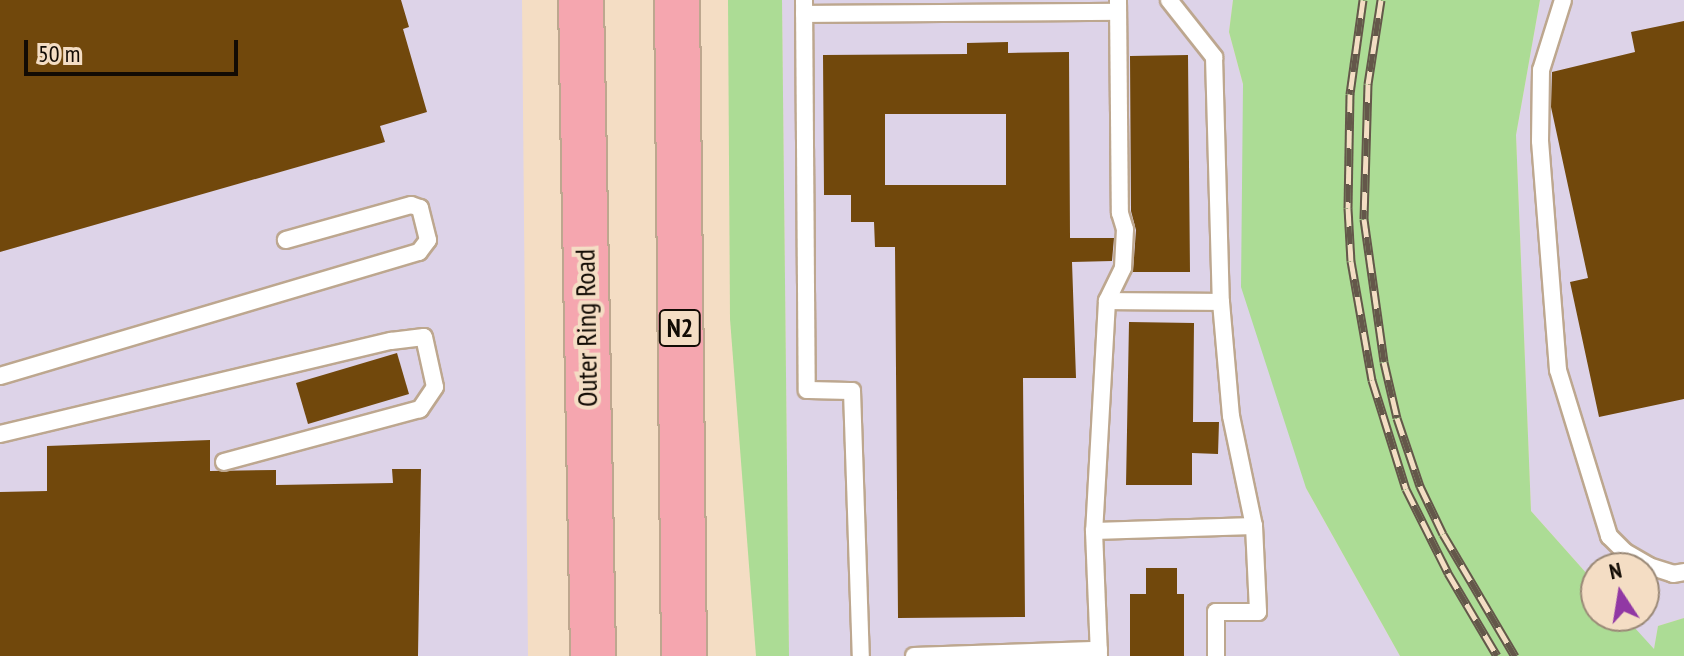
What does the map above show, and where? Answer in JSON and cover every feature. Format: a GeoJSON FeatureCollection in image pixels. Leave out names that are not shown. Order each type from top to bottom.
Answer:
{"type":"FeatureCollection","features":[{"type":"Feature","properties":{"kind":"highway","name":"Outer Ring Road"},"geometry":{"type":"LineString","coordinates":[[581,0],[593,656]]}},
{"type":"Feature","properties":{"kind":"highway","name":"N2"},"geometry":{"type":"LineString","coordinates":[[677,0],[684,656]]}},
{"type":"Feature","properties":{"kind":"lane"},"geometry":{"type":"LineString","coordinates":[[1169,0],[1214,57],[1221,302],[1231,416],[1254,526],[1258,612],[1216,612],[1216,656]]}},
{"type":"Feature","properties":{"kind":"lane"},"geometry":{"type":"LineString","coordinates":[[1563,0],[1541,70],[1540,84],[1540,141],[1558,370],[1609,536],[1625,552],[1649,566],[1673,574],[1684,572]]}},
{"type":"Feature","properties":{"kind":"lane"},"geometry":{"type":"LineString","coordinates":[[861,656],[852,391],[807,390],[804,7],[1117,6],[1120,213],[1125,229],[1123,268],[1107,301],[1094,531],[1099,653],[914,656]]}},
{"type":"Feature","properties":{"kind":"lane"},"geometry":{"type":"LineString","coordinates":[[0,376],[419,252],[428,240],[420,208],[411,205],[286,240]]}},
{"type":"Feature","properties":{"kind":"lane"},"geometry":{"type":"LineString","coordinates":[[1107,301],[1221,302]]}},
{"type":"Feature","properties":{"kind":"lane"},"geometry":{"type":"LineString","coordinates":[[0,434],[391,341],[424,337],[435,387],[420,409],[224,462]]}},
{"type":"Feature","properties":{"kind":"lane"},"geometry":{"type":"LineString","coordinates":[[1094,531],[1254,526]]}},
{"type":"Feature","properties":{"kind":"shaded area"},"geometry":{"type":"Polygon","coordinates":[[[0,0],[522,0],[528,656],[0,656],[0,0]]]}},
{"type":"Feature","properties":{"kind":"shaded area"},"geometry":{"type":"Polygon","coordinates":[[[782,0],[1233,0],[1229,32],[1243,84],[1306,488],[1400,656],[789,656],[782,0]]]}},
{"type":"Feature","properties":{"kind":"shaded area"},"geometry":{"type":"Polygon","coordinates":[[[1540,0],[1684,0],[1684,618],[1660,625],[1660,552],[1580,552],[1580,566],[1531,511],[1516,135],[1540,0]]]}},
{"type":"Feature","properties":{"kind":"shaded area"},"geometry":{"type":"Polygon","coordinates":[[[1638,632],[1657,632],[1654,650],[1638,632]]]}},
{"type":"Feature","properties":{"kind":"green space"},"geometry":{"type":"Polygon","coordinates":[[[728,0],[782,0],[789,656],[756,656],[730,319],[728,0]]]}},
{"type":"Feature","properties":{"kind":"green space"},"geometry":{"type":"Polygon","coordinates":[[[1233,0],[1540,0],[1516,135],[1531,511],[1580,566],[1580,632],[1639,632],[1654,649],[1660,625],[1684,618],[1684,656],[1400,656],[1306,488],[1241,287],[1243,84],[1229,32],[1233,0]]]}},
{"type":"Feature","properties":{"kind":"building"},"geometry":{"type":"Polygon","coordinates":[[[0,0],[401,0],[409,27],[403,29],[427,112],[380,126],[385,142],[0,252],[0,0]]]}},
{"type":"Feature","properties":{"kind":"building"},"geometry":{"type":"Polygon","coordinates":[[[1684,21],[1684,399],[1599,417],[1570,282],[1588,278],[1551,107],[1552,72],[1635,52],[1631,32],[1684,21]]]}},
{"type":"Feature","properties":{"kind":"building"},"geometry":{"type":"Polygon","coordinates":[[[1008,42],[1008,53],[1069,52],[1070,238],[1114,238],[1112,261],[1072,262],[1076,378],[1023,378],[1025,617],[898,618],[895,247],[875,247],[874,222],[851,222],[851,195],[824,195],[823,55],[967,54],[967,43],[1008,42]],[[885,114],[885,185],[1006,185],[1006,114],[885,114]]]}},
{"type":"Feature","properties":{"kind":"building"},"geometry":{"type":"Polygon","coordinates":[[[1188,55],[1190,272],[1133,272],[1136,230],[1131,211],[1130,56],[1188,55]]]}},
{"type":"Feature","properties":{"kind":"building"},"geometry":{"type":"Polygon","coordinates":[[[1129,322],[1194,323],[1193,422],[1219,422],[1218,454],[1192,453],[1192,485],[1126,485],[1129,322]]]}},
{"type":"Feature","properties":{"kind":"building"},"geometry":{"type":"Polygon","coordinates":[[[397,353],[409,394],[308,424],[296,383],[397,353]]]}},
{"type":"Feature","properties":{"kind":"building"},"geometry":{"type":"Polygon","coordinates":[[[210,440],[210,471],[276,470],[276,485],[393,483],[392,469],[421,469],[418,656],[0,656],[0,492],[47,491],[47,446],[210,440]]]}},
{"type":"Feature","properties":{"kind":"building"},"geometry":{"type":"Polygon","coordinates":[[[1146,568],[1177,568],[1177,594],[1184,594],[1184,656],[1130,656],[1130,594],[1146,594],[1146,568]]]}},
{"type":"Feature","properties":{"kind":"railway"},"geometry":{"type":"LineString","coordinates":[[1363,0],[1350,94],[1348,208],[1351,261],[1372,380],[1406,489],[1448,573],[1497,656]]}},
{"type":"Feature","properties":{"kind":"railway"},"geometry":{"type":"LineString","coordinates":[[1381,0],[1368,84],[1364,219],[1384,362],[1397,418],[1420,486],[1443,534],[1515,656]]}}]}
